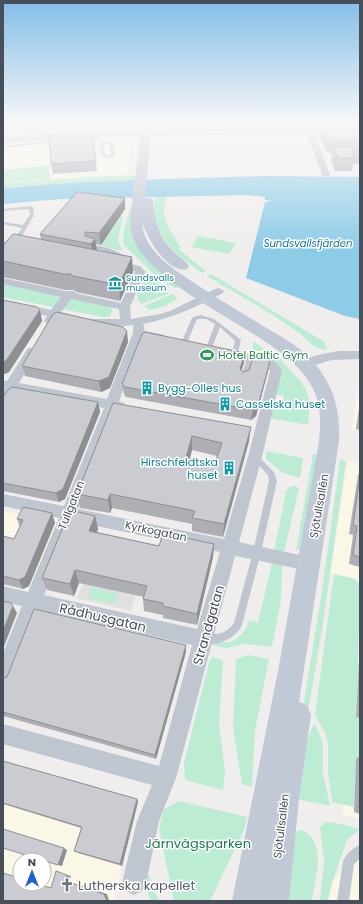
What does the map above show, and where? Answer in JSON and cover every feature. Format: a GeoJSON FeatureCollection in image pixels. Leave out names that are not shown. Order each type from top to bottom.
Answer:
{"type":"FeatureCollection","features":[{"type":"Feature","properties":{"kind":"main road","name":"Sjötullsallén"},"geometry":{"type":"LineString","coordinates":[[148,165],[136,230],[148,254],[163,268],[209,291],[287,348],[314,364],[333,383],[342,408],[340,443],[284,798],[272,901]]}},
{"type":"Feature","properties":{"kind":"main road","name":"Sjötullsallén"},"geometry":{"type":"LineString","coordinates":[[249,901],[266,814],[309,564],[331,425],[331,414],[328,401],[314,364]]}},
{"type":"Feature","properties":{"kind":"street"},"geometry":{"type":"LineString","coordinates":[[325,165],[326,174]]}},
{"type":"Feature","properties":{"kind":"street"},"geometry":{"type":"LineString","coordinates":[[7,253],[17,243]]}},
{"type":"Feature","properties":{"kind":"street"},"geometry":{"type":"LineString","coordinates":[[105,262],[136,268]]}},
{"type":"Feature","properties":{"kind":"street","name":"Tullgatan"},"geometry":{"type":"LineString","coordinates":[[3,676],[110,404],[135,318],[131,295],[140,272],[136,268]]}},
{"type":"Feature","properties":{"kind":"street"},"geometry":{"type":"LineString","coordinates":[[3,281],[69,294],[135,318],[184,343],[250,359]]}},
{"type":"Feature","properties":{"kind":"street"},"geometry":{"type":"LineString","coordinates":[[3,303],[54,315],[102,323],[135,318],[158,318],[174,313],[209,291]]}},
{"type":"Feature","properties":{"kind":"street"},"geometry":{"type":"LineString","coordinates":[[3,399],[7,386],[69,294]]}},
{"type":"Feature","properties":{"kind":"street"},"geometry":{"type":"LineString","coordinates":[[314,364],[332,356],[360,356]]}},
{"type":"Feature","properties":{"kind":"street","name":"Strandgatan"},"geometry":{"type":"LineString","coordinates":[[134,883],[148,821],[166,778],[255,457],[256,435],[276,370],[270,363],[250,359]]}},
{"type":"Feature","properties":{"kind":"street"},"geometry":{"type":"LineString","coordinates":[[314,364],[360,363]]}},
{"type":"Feature","properties":{"kind":"street"},"geometry":{"type":"LineString","coordinates":[[7,386],[132,408]]}},
{"type":"Feature","properties":{"kind":"street","name":"Kyrkogatan"},"geometry":{"type":"LineString","coordinates":[[3,500],[309,564]]}},
{"type":"Feature","properties":{"kind":"street","name":"Rådhusgatan"},"geometry":{"type":"LineString","coordinates":[[3,594],[204,639]]}},
{"type":"Feature","properties":{"kind":"street"},"geometry":{"type":"LineString","coordinates":[[3,734],[166,778]]}},
{"type":"Feature","properties":{"kind":"lane"},"geometry":{"type":"LineString","coordinates":[[3,210],[32,209]]}},
{"type":"Feature","properties":{"kind":"lane"},"geometry":{"type":"LineString","coordinates":[[3,213],[32,209]]}},
{"type":"Feature","properties":{"kind":"lane"},"geometry":{"type":"LineString","coordinates":[[17,243],[21,232],[31,219],[32,209]]}},
{"type":"Feature","properties":{"kind":"lane"},"geometry":{"type":"LineString","coordinates":[[3,223],[25,227]]}},
{"type":"Feature","properties":{"kind":"lane"},"geometry":{"type":"LineString","coordinates":[[3,227],[21,232]]}},
{"type":"Feature","properties":{"kind":"lane"},"geometry":{"type":"LineString","coordinates":[[3,237],[17,243]]}},
{"type":"Feature","properties":{"kind":"lane"},"geometry":{"type":"LineString","coordinates":[[3,242],[17,243]]}},
{"type":"Feature","properties":{"kind":"lane"},"geometry":{"type":"LineString","coordinates":[[90,246],[110,250],[120,254],[136,268]]}},
{"type":"Feature","properties":{"kind":"lane"},"geometry":{"type":"LineString","coordinates":[[184,343],[195,318],[202,316],[212,319],[238,340],[235,355]]}},
{"type":"Feature","properties":{"kind":"lane"},"geometry":{"type":"LineString","coordinates":[[209,348],[218,324]]}},
{"type":"Feature","properties":{"kind":"lane"},"geometry":{"type":"LineString","coordinates":[[243,379],[250,359]]}},
{"type":"Feature","properties":{"kind":"lane"},"geometry":{"type":"LineString","coordinates":[[204,639],[220,639],[232,633],[238,625],[257,552],[273,481],[272,474],[255,457]]}},
{"type":"Feature","properties":{"kind":"lane"},"geometry":{"type":"LineString","coordinates":[[342,901],[349,861],[360,851]]}},
{"type":"Feature","properties":{"kind":"shaded area"},"geometry":{"type":"Polygon","coordinates":[[[3,165],[128,165],[127,173],[50,179],[49,166],[3,170],[3,165]]]}},
{"type":"Feature","properties":{"kind":"shaded area"},"geometry":{"type":"Polygon","coordinates":[[[360,373],[360,430],[352,428],[360,373]]]}},
{"type":"Feature","properties":{"kind":"shaded area"},"geometry":{"type":"Polygon","coordinates":[[[348,461],[360,464],[360,819],[343,815],[355,579],[330,573],[348,461]]]}},
{"type":"Feature","properties":{"kind":"shaded area"},"geometry":{"type":"Polygon","coordinates":[[[3,511],[57,523],[30,586],[24,589],[3,584],[3,511]]]}},
{"type":"Feature","properties":{"kind":"shaded area"},"geometry":{"type":"Polygon","coordinates":[[[83,583],[136,595],[131,611],[77,598],[83,583]]]}},
{"type":"Feature","properties":{"kind":"shaded area"},"geometry":{"type":"Polygon","coordinates":[[[3,761],[138,801],[113,901],[3,901],[3,761]]]}},
{"type":"Feature","properties":{"kind":"shaded area"},"geometry":{"type":"Polygon","coordinates":[[[359,847],[360,901],[327,901],[332,883],[359,847]]]}},
{"type":"Feature","properties":{"kind":"green space"},"geometry":{"type":"Polygon","coordinates":[[[49,165],[50,179],[3,182],[3,170],[49,165]]]}},
{"type":"Feature","properties":{"kind":"green space"},"geometry":{"type":"Polygon","coordinates":[[[111,176],[137,176],[134,180],[128,181],[84,182],[3,188],[3,183],[111,176]]]}},
{"type":"Feature","properties":{"kind":"green space"},"geometry":{"type":"Polygon","coordinates":[[[167,196],[164,208],[165,218],[168,227],[181,248],[178,249],[206,271],[202,273],[174,250],[160,232],[154,210],[155,197],[167,196]]]}},
{"type":"Feature","properties":{"kind":"green space"},"geometry":{"type":"Polygon","coordinates":[[[134,206],[133,220],[135,238],[137,242],[183,285],[176,288],[161,281],[124,245],[123,235],[125,226],[131,207],[134,206]]]}},
{"type":"Feature","properties":{"kind":"green space"},"geometry":{"type":"Polygon","coordinates":[[[121,216],[123,217],[118,239],[122,251],[101,245],[121,216]]]}},
{"type":"Feature","properties":{"kind":"green space"},"geometry":{"type":"Polygon","coordinates":[[[198,236],[236,243],[229,254],[191,247],[198,236]]]}},
{"type":"Feature","properties":{"kind":"green space"},"geometry":{"type":"Polygon","coordinates":[[[145,270],[169,293],[142,304],[138,301],[137,295],[145,276],[143,271],[145,270]]]}},
{"type":"Feature","properties":{"kind":"green space"},"geometry":{"type":"Polygon","coordinates":[[[211,274],[325,342],[327,350],[315,347],[299,333],[277,318],[207,276],[211,274]]]}},
{"type":"Feature","properties":{"kind":"green space"},"geometry":{"type":"Polygon","coordinates":[[[3,283],[110,307],[113,310],[109,317],[102,317],[3,297],[3,283]]]}},
{"type":"Feature","properties":{"kind":"green space"},"geometry":{"type":"Polygon","coordinates":[[[172,294],[178,299],[163,307],[150,310],[144,306],[172,294]]]}},
{"type":"Feature","properties":{"kind":"green space"},"geometry":{"type":"Polygon","coordinates":[[[253,341],[280,359],[304,385],[302,386],[306,389],[310,404],[308,425],[269,418],[274,401],[282,403],[284,396],[275,394],[271,361],[262,351],[253,350],[253,341]]]}},
{"type":"Feature","properties":{"kind":"green space"},"geometry":{"type":"Polygon","coordinates":[[[266,451],[303,458],[300,478],[281,472],[266,459],[266,451]]]}},
{"type":"Feature","properties":{"kind":"green space"},"geometry":{"type":"Polygon","coordinates":[[[313,454],[323,456],[302,549],[296,550],[313,454]]]}},
{"type":"Feature","properties":{"kind":"green space"},"geometry":{"type":"Polygon","coordinates":[[[340,460],[346,461],[323,624],[307,717],[299,732],[322,591],[340,460]]]}},
{"type":"Feature","properties":{"kind":"green space"},"geometry":{"type":"Polygon","coordinates":[[[295,486],[299,488],[284,552],[274,551],[286,492],[289,487],[295,486]]]}},
{"type":"Feature","properties":{"kind":"green space"},"geometry":{"type":"Polygon","coordinates":[[[272,563],[282,564],[281,600],[272,647],[244,644],[226,648],[212,645],[212,642],[214,641],[226,642],[235,640],[244,631],[249,620],[258,623],[272,563]]]}},
{"type":"Feature","properties":{"kind":"green space"},"geometry":{"type":"Polygon","coordinates":[[[334,574],[355,579],[360,585],[358,663],[360,664],[360,676],[358,676],[356,717],[360,718],[360,760],[356,760],[354,807],[332,802],[328,771],[328,745],[326,734],[315,715],[334,574]]]}},
{"type":"Feature","properties":{"kind":"green space"},"geometry":{"type":"Polygon","coordinates":[[[91,587],[117,593],[116,597],[119,597],[118,601],[115,601],[114,604],[88,598],[91,587]]]}},
{"type":"Feature","properties":{"kind":"green space"},"geometry":{"type":"Polygon","coordinates":[[[249,655],[269,659],[255,730],[252,787],[242,784],[233,727],[236,660],[249,655]]]}},
{"type":"Feature","properties":{"kind":"green space"},"geometry":{"type":"Polygon","coordinates":[[[213,657],[223,660],[219,723],[225,771],[223,790],[185,780],[184,763],[210,659],[213,657]]]}},
{"type":"Feature","properties":{"kind":"green space"},"geometry":{"type":"Polygon","coordinates":[[[314,724],[319,732],[323,745],[323,773],[330,806],[297,799],[303,749],[314,724]]]}},
{"type":"Feature","properties":{"kind":"green space","name":"Järnvägsparken"},"geometry":{"type":"Polygon","coordinates":[[[179,801],[247,817],[244,830],[210,901],[174,901],[159,829],[164,809],[179,801]]]}},
{"type":"Feature","properties":{"kind":"green space"},"geometry":{"type":"Polygon","coordinates":[[[325,822],[360,829],[347,840],[332,883],[328,901],[320,901],[324,861],[320,827],[325,822]]]}},
{"type":"Feature","properties":{"kind":"green space"},"geometry":{"type":"Polygon","coordinates":[[[302,830],[312,838],[316,845],[318,861],[312,901],[288,901],[292,833],[302,830]]]}},
{"type":"Feature","properties":{"kind":"green space","name":"Järnvägsparken"},"geometry":{"type":"Polygon","coordinates":[[[145,865],[159,901],[151,901],[140,875],[145,865]]]}},
{"type":"Feature","properties":{"kind":"water","name":"Sundsvallsfjärden"},"geometry":{"type":"Polygon","coordinates":[[[266,176],[360,177],[360,319],[345,316],[246,278],[265,202],[273,201],[265,200],[265,197],[247,195],[61,199],[3,204],[3,188],[84,182],[266,176]]]}},
{"type":"Feature","properties":{"kind":"building"},"geometry":{"type":"Polygon","coordinates":[[[77,192],[125,198],[99,233],[85,232],[85,236],[95,239],[91,244],[40,234],[77,192]]]}},
{"type":"Feature","properties":{"kind":"building"},"geometry":{"type":"Polygon","coordinates":[[[14,234],[132,257],[119,285],[3,261],[3,246],[14,234]]]}},
{"type":"Feature","properties":{"kind":"building"},"geometry":{"type":"Polygon","coordinates":[[[3,300],[37,307],[40,310],[6,361],[3,362],[3,300]]]}},
{"type":"Feature","properties":{"kind":"building"},"geometry":{"type":"Polygon","coordinates":[[[57,312],[123,327],[127,331],[109,377],[99,381],[22,366],[53,314],[57,312]]]}},
{"type":"Feature","properties":{"kind":"building"},"geometry":{"type":"Polygon","coordinates":[[[145,332],[245,353],[240,369],[243,372],[249,370],[254,355],[267,357],[270,361],[258,406],[253,410],[125,387],[122,384],[142,334],[145,332]]]}},
{"type":"Feature","properties":{"kind":"building"},"geometry":{"type":"Polygon","coordinates":[[[12,387],[98,402],[63,489],[56,493],[3,483],[3,397],[12,387]]]}},
{"type":"Feature","properties":{"kind":"building"},"geometry":{"type":"Polygon","coordinates":[[[113,403],[251,427],[224,524],[192,518],[195,511],[110,494],[108,500],[77,494],[113,403]],[[192,436],[186,458],[215,463],[222,443],[192,436]]]}},
{"type":"Feature","properties":{"kind":"building"},"geometry":{"type":"Polygon","coordinates":[[[360,477],[360,557],[353,555],[357,526],[353,525],[360,477]]]}},
{"type":"Feature","properties":{"kind":"building"},"geometry":{"type":"Polygon","coordinates":[[[23,507],[52,513],[25,577],[19,580],[3,576],[3,536],[14,539],[23,520],[17,519],[23,507]]]}},
{"type":"Feature","properties":{"kind":"building"},"geometry":{"type":"Polygon","coordinates":[[[70,510],[95,516],[89,531],[159,546],[162,537],[167,534],[214,544],[197,614],[163,606],[163,603],[143,599],[147,586],[75,570],[70,584],[42,578],[70,510]]]}},
{"type":"Feature","properties":{"kind":"building"},"geometry":{"type":"Polygon","coordinates":[[[3,601],[11,603],[13,606],[3,631],[3,601]]]}},
{"type":"Feature","properties":{"kind":"building"},"geometry":{"type":"Polygon","coordinates":[[[34,609],[186,645],[155,755],[3,712],[3,678],[7,677],[34,609]]]}},
{"type":"Feature","properties":{"kind":"building"},"geometry":{"type":"Polygon","coordinates":[[[3,761],[137,799],[120,864],[74,851],[82,827],[3,803],[3,761]]]}},
{"type":"Feature","properties":{"kind":"building"},"geometry":{"type":"Polygon","coordinates":[[[3,829],[64,848],[58,865],[52,863],[52,852],[16,852],[3,848],[3,829]]]}},
{"type":"Feature","properties":{"kind":"building"},"geometry":{"type":"Polygon","coordinates":[[[56,871],[67,875],[65,881],[104,894],[107,901],[3,901],[3,873],[12,876],[12,892],[52,892],[52,885],[56,871]]]}},
{"type":"Feature","properties":{"kind":"place","name":"Sundsvalls museum"},"geometry":{"type":"Point","coordinates":[115,283]}},
{"type":"Feature","properties":{"kind":"place","name":"Hotel Baltic Gym"},"geometry":{"type":"Point","coordinates":[207,355]}},
{"type":"Feature","properties":{"kind":"place","name":"Bygg-Olles hus"},"geometry":{"type":"Point","coordinates":[147,388]}},
{"type":"Feature","properties":{"kind":"place","name":"Casselska huset"},"geometry":{"type":"Point","coordinates":[225,404]}},
{"type":"Feature","properties":{"kind":"place","name":"Hirschfeldtska huset"},"geometry":{"type":"Point","coordinates":[229,468]}},
{"type":"Feature","properties":{"kind":"place","name":"Lutherska kapellet"},"geometry":{"type":"Point","coordinates":[67,885]}}]}
